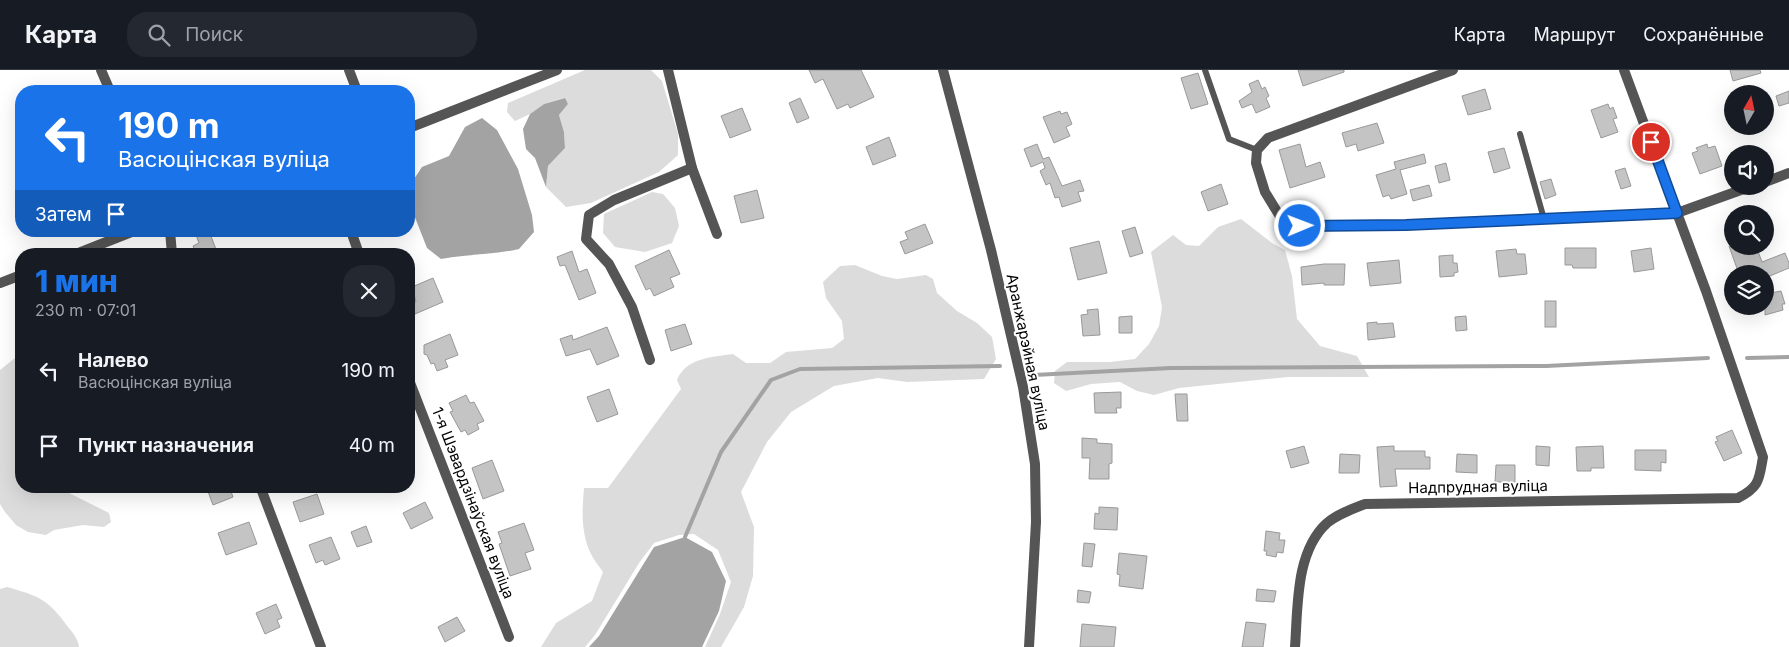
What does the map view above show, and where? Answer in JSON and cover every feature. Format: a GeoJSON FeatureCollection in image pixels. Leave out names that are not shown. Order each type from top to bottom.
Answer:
{"type":"FeatureCollection","features":[{"type":"Feature","properties":{"kind":"street"},"geometry":{"type":"LineString","coordinates":[[102,70],[108,85]]}},
{"type":"Feature","properties":{"kind":"street"},"geometry":{"type":"LineString","coordinates":[[350,70],[355,85]]}},
{"type":"Feature","properties":{"kind":"street"},"geometry":{"type":"LineString","coordinates":[[415,126],[557,70]]}},
{"type":"Feature","properties":{"kind":"street"},"geometry":{"type":"LineString","coordinates":[[668,70],[692,168],[718,234]]}},
{"type":"Feature","properties":{"kind":"street","name":"Аранжарэйная вуліца"},"geometry":{"type":"LineString","coordinates":[[942,70],[992,250],[1023,387],[1035,464],[1036,522],[1030,647]]}},
{"type":"Feature","properties":{"kind":"street"},"geometry":{"type":"LineString","coordinates":[[1453,70],[1268,138],[1257,150],[1256,163],[1265,192],[1281,218],[1300,226],[1406,225],[1677,213],[1727,195]]}},
{"type":"Feature","properties":{"kind":"street"},"geometry":{"type":"LineString","coordinates":[[1624,70],[1677,213]]}},
{"type":"Feature","properties":{"kind":"street"},"geometry":{"type":"LineString","coordinates":[[650,360],[632,307],[609,264],[586,238],[589,215],[614,200],[692,168]]}},
{"type":"Feature","properties":{"kind":"street"},"geometry":{"type":"LineString","coordinates":[[1774,179],[1789,173]]}},
{"type":"Feature","properties":{"kind":"street","name":"Надпрудная вуліца"},"geometry":{"type":"LineString","coordinates":[[1295,647],[1300,576],[1311,544],[1327,523],[1358,507],[1374,504],[1738,498],[1748,493],[1759,481],[1763,457],[1677,213]]}},
{"type":"Feature","properties":{"kind":"street"},"geometry":{"type":"LineString","coordinates":[[91,248],[119,237]]}},
{"type":"Feature","properties":{"kind":"street"},"geometry":{"type":"LineString","coordinates":[[0,283],[15,277]]}},
{"type":"Feature","properties":{"kind":"street","name":"1-я Шэвардзінаўская вуліца"},"geometry":{"type":"LineString","coordinates":[[415,395],[509,636]]}},
{"type":"Feature","properties":{"kind":"street"},"geometry":{"type":"LineString","coordinates":[[263,493],[321,647]]}},
{"type":"Feature","properties":{"kind":"lane"},"geometry":{"type":"LineString","coordinates":[[1205,70],[1229,139],[1257,150]]}},
{"type":"Feature","properties":{"kind":"lane"},"geometry":{"type":"LineString","coordinates":[[1520,134],[1544,219]]}},
{"type":"Feature","properties":{"kind":"shaded area"},"geometry":{"type":"Polygon","coordinates":[[[585,70],[651,70],[662,81],[678,134],[678,155],[659,172],[591,203],[566,207],[546,187],[548,166],[565,148],[564,132],[559,115],[568,104],[564,98],[544,104],[530,114],[515,121],[507,112],[508,103],[585,70]]]}},
{"type":"Feature","properties":{"kind":"shaded area"},"geometry":{"type":"Polygon","coordinates":[[[565,98],[568,104],[559,115],[564,132],[565,148],[548,166],[546,187],[535,158],[526,149],[523,129],[530,114],[544,104],[565,98]]]}},
{"type":"Feature","properties":{"kind":"shaded area"},"geometry":{"type":"Polygon","coordinates":[[[482,118],[497,130],[518,169],[532,215],[534,232],[519,249],[441,259],[427,248],[415,217],[415,178],[422,167],[449,156],[465,127],[482,118]]]}},
{"type":"Feature","properties":{"kind":"shaded area"},"geometry":{"type":"Polygon","coordinates":[[[652,192],[663,194],[675,208],[679,226],[672,243],[645,252],[615,247],[603,233],[604,214],[652,192]]]}},
{"type":"Feature","properties":{"kind":"shaded area"},"geometry":{"type":"Polygon","coordinates":[[[1241,219],[1272,243],[1285,250],[1292,276],[1297,319],[1320,346],[1357,356],[1369,377],[1288,377],[1179,388],[1154,395],[1137,391],[1120,382],[1091,384],[1066,391],[1054,383],[1055,371],[1067,362],[1110,362],[1135,359],[1149,344],[1159,326],[1162,307],[1151,252],[1173,235],[1186,245],[1199,246],[1218,227],[1241,219]]]}},
{"type":"Feature","properties":{"kind":"shaded area"},"geometry":{"type":"Polygon","coordinates":[[[855,265],[882,276],[897,279],[926,275],[933,279],[937,293],[957,311],[977,323],[992,337],[996,359],[984,379],[907,382],[878,378],[834,386],[791,412],[767,442],[741,492],[754,527],[753,576],[744,607],[721,647],[705,647],[720,614],[731,582],[718,550],[694,534],[679,535],[654,543],[639,563],[595,635],[585,647],[541,647],[556,623],[592,601],[603,572],[591,555],[585,537],[583,513],[584,488],[608,488],[681,389],[677,380],[686,367],[700,360],[733,354],[746,363],[770,363],[786,352],[832,348],[844,339],[842,321],[826,298],[823,282],[840,266],[855,265]]]}},
{"type":"Feature","properties":{"kind":"shaded area"},"geometry":{"type":"Polygon","coordinates":[[[15,358],[15,493],[69,493],[109,513],[111,522],[104,527],[83,525],[54,530],[46,535],[28,532],[16,525],[5,512],[0,504],[0,370],[15,358]]]}},
{"type":"Feature","properties":{"kind":"shaded area"},"geometry":{"type":"Polygon","coordinates":[[[685,537],[712,552],[726,581],[719,611],[702,647],[589,647],[599,636],[654,547],[685,537]]]}},
{"type":"Feature","properties":{"kind":"shaded area"},"geometry":{"type":"Polygon","coordinates":[[[7,587],[35,596],[48,604],[55,610],[73,634],[78,641],[79,647],[0,647],[0,589],[7,587]]]}},
{"type":"Feature","properties":{"kind":"building"},"geometry":{"type":"Polygon","coordinates":[[[809,70],[861,70],[874,97],[850,108],[848,104],[837,109],[823,79],[815,83],[809,70]]]}},
{"type":"Feature","properties":{"kind":"building"},"geometry":{"type":"Polygon","coordinates":[[[1298,70],[1344,70],[1344,72],[1303,86],[1298,70]]]}},
{"type":"Feature","properties":{"kind":"building"},"geometry":{"type":"Polygon","coordinates":[[[1730,70],[1760,70],[1761,73],[1733,81],[1730,70]]]}},
{"type":"Feature","properties":{"kind":"building"},"geometry":{"type":"Polygon","coordinates":[[[1198,73],[1208,104],[1191,109],[1181,78],[1198,73]]]}},
{"type":"Feature","properties":{"kind":"building"},"geometry":{"type":"Polygon","coordinates":[[[1258,80],[1262,89],[1265,87],[1269,96],[1266,98],[1270,107],[1256,113],[1252,104],[1242,108],[1239,101],[1252,92],[1249,84],[1258,80]]]}},
{"type":"Feature","properties":{"kind":"building"},"geometry":{"type":"Polygon","coordinates":[[[1485,89],[1491,109],[1468,115],[1462,96],[1485,89]]]}},
{"type":"Feature","properties":{"kind":"building"},"geometry":{"type":"Polygon","coordinates":[[[1789,91],[1789,103],[1779,106],[1776,96],[1789,91]]]}},
{"type":"Feature","properties":{"kind":"building"},"geometry":{"type":"Polygon","coordinates":[[[800,98],[809,118],[797,123],[789,103],[800,98]]]}},
{"type":"Feature","properties":{"kind":"building"},"geometry":{"type":"Polygon","coordinates":[[[1608,104],[1610,109],[1613,107],[1617,118],[1613,119],[1618,132],[1601,138],[1591,110],[1608,104]]]}},
{"type":"Feature","properties":{"kind":"building"},"geometry":{"type":"Polygon","coordinates":[[[742,108],[751,130],[730,138],[721,116],[742,108]]]}},
{"type":"Feature","properties":{"kind":"building"},"geometry":{"type":"Polygon","coordinates":[[[1060,111],[1061,114],[1067,112],[1072,124],[1066,127],[1070,136],[1054,143],[1043,117],[1060,111]]]}},
{"type":"Feature","properties":{"kind":"building"},"geometry":{"type":"Polygon","coordinates":[[[1377,123],[1384,143],[1358,151],[1356,144],[1346,147],[1342,133],[1377,123]]]}},
{"type":"Feature","properties":{"kind":"building"},"geometry":{"type":"Polygon","coordinates":[[[889,137],[896,156],[873,165],[866,147],[889,137]]]}},
{"type":"Feature","properties":{"kind":"building"},"geometry":{"type":"Polygon","coordinates":[[[1037,144],[1043,159],[1049,157],[1062,186],[1080,180],[1084,191],[1078,192],[1081,201],[1062,207],[1059,197],[1055,198],[1050,183],[1046,185],[1040,171],[1045,168],[1043,162],[1031,167],[1024,149],[1037,144]]]}},
{"type":"Feature","properties":{"kind":"building"},"geometry":{"type":"Polygon","coordinates":[[[1300,144],[1306,167],[1320,162],[1325,177],[1290,188],[1279,150],[1300,144]]]}},
{"type":"Feature","properties":{"kind":"building"},"geometry":{"type":"Polygon","coordinates":[[[1707,144],[1708,148],[1715,146],[1722,166],[1700,174],[1692,153],[1698,151],[1696,148],[1707,144]]]}},
{"type":"Feature","properties":{"kind":"building"},"geometry":{"type":"Polygon","coordinates":[[[1504,148],[1510,168],[1494,173],[1488,152],[1504,148]]]}},
{"type":"Feature","properties":{"kind":"building"},"geometry":{"type":"Polygon","coordinates":[[[1424,154],[1426,163],[1400,170],[1407,194],[1391,199],[1389,195],[1383,197],[1376,175],[1396,169],[1394,162],[1424,154]]]}},
{"type":"Feature","properties":{"kind":"building"},"geometry":{"type":"Polygon","coordinates":[[[1446,163],[1450,180],[1439,183],[1435,166],[1446,163]]]}},
{"type":"Feature","properties":{"kind":"building"},"geometry":{"type":"Polygon","coordinates":[[[1625,168],[1631,186],[1621,189],[1615,171],[1625,168]]]}},
{"type":"Feature","properties":{"kind":"building"},"geometry":{"type":"Polygon","coordinates":[[[1551,179],[1556,195],[1545,199],[1540,182],[1551,179]]]}},
{"type":"Feature","properties":{"kind":"building"},"geometry":{"type":"Polygon","coordinates":[[[1221,184],[1228,204],[1208,211],[1201,192],[1221,184]]]}},
{"type":"Feature","properties":{"kind":"building"},"geometry":{"type":"Polygon","coordinates":[[[1429,185],[1432,196],[1413,201],[1410,190],[1429,185]]]}},
{"type":"Feature","properties":{"kind":"building"},"geometry":{"type":"Polygon","coordinates":[[[757,190],[764,218],[741,223],[734,196],[757,190]]]}},
{"type":"Feature","properties":{"kind":"building"},"geometry":{"type":"Polygon","coordinates":[[[925,224],[933,243],[905,254],[900,242],[908,239],[905,232],[925,224]]]}},
{"type":"Feature","properties":{"kind":"building"},"geometry":{"type":"Polygon","coordinates":[[[1135,227],[1143,253],[1130,257],[1122,231],[1135,227]]]}},
{"type":"Feature","properties":{"kind":"building"},"geometry":{"type":"Polygon","coordinates":[[[197,237],[211,237],[215,248],[194,248],[193,246],[199,243],[197,237]]]}},
{"type":"Feature","properties":{"kind":"building"},"geometry":{"type":"Polygon","coordinates":[[[1099,241],[1107,273],[1078,280],[1070,248],[1099,241]]]}},
{"type":"Feature","properties":{"kind":"building"},"geometry":{"type":"Polygon","coordinates":[[[1565,248],[1596,248],[1596,268],[1573,268],[1572,265],[1565,265],[1565,248]]]}},
{"type":"Feature","properties":{"kind":"building"},"geometry":{"type":"Polygon","coordinates":[[[1651,248],[1654,269],[1634,272],[1631,251],[1651,248]]]}},
{"type":"Feature","properties":{"kind":"building"},"geometry":{"type":"Polygon","coordinates":[[[1516,249],[1517,254],[1525,254],[1527,274],[1499,277],[1496,251],[1516,249]]]}},
{"type":"Feature","properties":{"kind":"building"},"geometry":{"type":"Polygon","coordinates":[[[669,250],[680,274],[670,278],[674,287],[654,296],[650,288],[646,290],[635,266],[669,250]]]}},
{"type":"Feature","properties":{"kind":"building"},"geometry":{"type":"Polygon","coordinates":[[[572,251],[579,272],[587,269],[596,293],[579,300],[565,265],[560,266],[557,257],[572,251]]]}},
{"type":"Feature","properties":{"kind":"building"},"geometry":{"type":"Polygon","coordinates":[[[1785,253],[1789,268],[1774,274],[1774,265],[1736,265],[1732,255],[1759,255],[1762,262],[1785,253]]]}},
{"type":"Feature","properties":{"kind":"building"},"geometry":{"type":"Polygon","coordinates":[[[1453,255],[1453,263],[1457,263],[1458,272],[1454,273],[1454,276],[1440,277],[1439,256],[1453,255]]]}},
{"type":"Feature","properties":{"kind":"building"},"geometry":{"type":"Polygon","coordinates":[[[1399,260],[1401,283],[1370,286],[1367,263],[1399,260]]]}},
{"type":"Feature","properties":{"kind":"building"},"geometry":{"type":"Polygon","coordinates":[[[1345,264],[1344,285],[1324,285],[1324,283],[1302,285],[1301,267],[1345,264]]]}},
{"type":"Feature","properties":{"kind":"building"},"geometry":{"type":"Polygon","coordinates":[[[433,278],[443,302],[415,314],[415,286],[433,278]]]}},
{"type":"Feature","properties":{"kind":"building"},"geometry":{"type":"Polygon","coordinates":[[[1781,291],[1785,304],[1782,304],[1783,310],[1774,312],[1774,292],[1781,291]]]}},
{"type":"Feature","properties":{"kind":"building"},"geometry":{"type":"Polygon","coordinates":[[[1545,301],[1556,301],[1556,327],[1545,327],[1545,301]]]}},
{"type":"Feature","properties":{"kind":"building"},"geometry":{"type":"Polygon","coordinates":[[[1098,309],[1100,335],[1083,336],[1081,315],[1088,314],[1087,310],[1098,309]]]}},
{"type":"Feature","properties":{"kind":"building"},"geometry":{"type":"Polygon","coordinates":[[[1132,316],[1132,333],[1119,333],[1119,317],[1132,316]]]}},
{"type":"Feature","properties":{"kind":"building"},"geometry":{"type":"Polygon","coordinates":[[[1466,316],[1467,330],[1456,331],[1455,317],[1466,316]]]}},
{"type":"Feature","properties":{"kind":"building"},"geometry":{"type":"Polygon","coordinates":[[[1377,322],[1377,324],[1393,323],[1395,337],[1368,340],[1367,323],[1377,322]]]}},
{"type":"Feature","properties":{"kind":"building"},"geometry":{"type":"Polygon","coordinates":[[[685,324],[692,344],[671,351],[665,330],[685,324]]]}},
{"type":"Feature","properties":{"kind":"building"},"geometry":{"type":"Polygon","coordinates":[[[607,327],[619,356],[597,365],[590,349],[566,356],[560,339],[572,335],[573,340],[607,327]]]}},
{"type":"Feature","properties":{"kind":"building"},"geometry":{"type":"Polygon","coordinates":[[[450,334],[458,355],[445,360],[448,367],[437,371],[434,363],[431,364],[427,355],[424,354],[424,345],[450,334]]]}},
{"type":"Feature","properties":{"kind":"building"},"geometry":{"type":"Polygon","coordinates":[[[609,389],[618,414],[597,422],[587,397],[609,389]]]}},
{"type":"Feature","properties":{"kind":"building"},"geometry":{"type":"Polygon","coordinates":[[[1121,392],[1121,408],[1116,408],[1117,413],[1095,413],[1094,393],[1121,392]]]}},
{"type":"Feature","properties":{"kind":"building"},"geometry":{"type":"Polygon","coordinates":[[[1175,394],[1187,394],[1188,421],[1177,421],[1175,394]]]}},
{"type":"Feature","properties":{"kind":"building"},"geometry":{"type":"Polygon","coordinates":[[[466,395],[470,403],[474,402],[484,421],[477,424],[479,429],[468,435],[465,430],[461,432],[450,412],[453,411],[449,403],[466,395]]]}},
{"type":"Feature","properties":{"kind":"building"},"geometry":{"type":"Polygon","coordinates":[[[1732,430],[1742,453],[1724,461],[1715,442],[1718,441],[1716,437],[1732,430]]]}},
{"type":"Feature","properties":{"kind":"building"},"geometry":{"type":"Polygon","coordinates":[[[1082,438],[1097,439],[1097,443],[1112,444],[1112,463],[1109,464],[1109,479],[1089,479],[1090,458],[1082,458],[1082,438]]]}},
{"type":"Feature","properties":{"kind":"building"},"geometry":{"type":"Polygon","coordinates":[[[1304,446],[1309,463],[1291,468],[1286,451],[1304,446]]]}},
{"type":"Feature","properties":{"kind":"building"},"geometry":{"type":"Polygon","coordinates":[[[1394,446],[1394,451],[1425,451],[1425,457],[1430,457],[1430,469],[1395,469],[1397,486],[1380,487],[1377,447],[1394,446]]]}},
{"type":"Feature","properties":{"kind":"building"},"geometry":{"type":"Polygon","coordinates":[[[1536,446],[1550,447],[1549,466],[1536,465],[1536,446]]]}},
{"type":"Feature","properties":{"kind":"building"},"geometry":{"type":"Polygon","coordinates":[[[1603,446],[1604,468],[1591,468],[1591,471],[1577,471],[1576,447],[1603,446]]]}},
{"type":"Feature","properties":{"kind":"building"},"geometry":{"type":"Polygon","coordinates":[[[1635,450],[1666,450],[1666,463],[1661,462],[1661,471],[1635,470],[1635,450]]]}},
{"type":"Feature","properties":{"kind":"building"},"geometry":{"type":"Polygon","coordinates":[[[1340,454],[1360,455],[1359,473],[1339,473],[1340,454]]]}},
{"type":"Feature","properties":{"kind":"building"},"geometry":{"type":"Polygon","coordinates":[[[1457,454],[1477,455],[1477,473],[1456,472],[1457,454]]]}},
{"type":"Feature","properties":{"kind":"building"},"geometry":{"type":"Polygon","coordinates":[[[492,460],[504,491],[483,499],[472,468],[492,460]]]}},
{"type":"Feature","properties":{"kind":"building"},"geometry":{"type":"Polygon","coordinates":[[[1496,465],[1515,465],[1515,482],[1495,482],[1496,465]]]}},
{"type":"Feature","properties":{"kind":"building"},"geometry":{"type":"Polygon","coordinates":[[[209,493],[232,493],[233,497],[213,505],[209,493]]]}},
{"type":"Feature","properties":{"kind":"building"},"geometry":{"type":"Polygon","coordinates":[[[317,494],[324,514],[300,522],[293,502],[317,494]]]}},
{"type":"Feature","properties":{"kind":"building"},"geometry":{"type":"Polygon","coordinates":[[[425,502],[433,518],[411,529],[403,513],[425,502]]]}},
{"type":"Feature","properties":{"kind":"building"},"geometry":{"type":"Polygon","coordinates":[[[1099,507],[1118,508],[1117,530],[1094,529],[1095,513],[1099,514],[1099,507]]]}},
{"type":"Feature","properties":{"kind":"building"},"geometry":{"type":"Polygon","coordinates":[[[249,522],[257,544],[226,555],[218,533],[249,522]]]}},
{"type":"Feature","properties":{"kind":"building"},"geometry":{"type":"Polygon","coordinates":[[[524,523],[534,550],[525,553],[531,569],[510,576],[499,544],[502,543],[498,532],[524,523]]]}},
{"type":"Feature","properties":{"kind":"building"},"geometry":{"type":"Polygon","coordinates":[[[366,526],[372,542],[357,547],[351,532],[366,526]]]}},
{"type":"Feature","properties":{"kind":"building"},"geometry":{"type":"Polygon","coordinates":[[[1266,531],[1280,533],[1279,540],[1285,540],[1283,553],[1277,552],[1276,557],[1266,555],[1267,551],[1264,551],[1266,531]]]}},
{"type":"Feature","properties":{"kind":"building"},"geometry":{"type":"Polygon","coordinates":[[[331,537],[340,559],[325,565],[323,560],[316,563],[309,545],[331,537]]]}},
{"type":"Feature","properties":{"kind":"building"},"geometry":{"type":"Polygon","coordinates":[[[1084,543],[1095,544],[1092,567],[1082,566],[1084,543]]]}},
{"type":"Feature","properties":{"kind":"building"},"geometry":{"type":"Polygon","coordinates":[[[1119,553],[1147,556],[1143,589],[1119,586],[1120,575],[1117,574],[1119,553]]]}},
{"type":"Feature","properties":{"kind":"building"},"geometry":{"type":"Polygon","coordinates":[[[1257,589],[1276,591],[1274,602],[1256,601],[1257,589]]]}},
{"type":"Feature","properties":{"kind":"building"},"geometry":{"type":"Polygon","coordinates":[[[1078,590],[1091,592],[1089,603],[1077,602],[1078,590]]]}},
{"type":"Feature","properties":{"kind":"building"},"geometry":{"type":"Polygon","coordinates":[[[276,604],[282,618],[277,620],[280,627],[265,634],[256,613],[276,604]]]}},
{"type":"Feature","properties":{"kind":"building"},"geometry":{"type":"Polygon","coordinates":[[[457,617],[465,631],[445,642],[438,627],[457,617]]]}},
{"type":"Feature","properties":{"kind":"building"},"geometry":{"type":"Polygon","coordinates":[[[1246,622],[1266,624],[1263,647],[1242,647],[1246,622]]]}},
{"type":"Feature","properties":{"kind":"building"},"geometry":{"type":"Polygon","coordinates":[[[1082,624],[1116,627],[1114,647],[1080,647],[1082,624]]]}},
{"type":"Feature","properties":{"kind":"waterway"},"geometry":{"type":"LineString","coordinates":[[1747,358],[1789,357]]}},
{"type":"Feature","properties":{"kind":"waterway"},"geometry":{"type":"LineString","coordinates":[[1034,375],[1171,368],[1546,366],[1708,358]]}},
{"type":"Feature","properties":{"kind":"waterway"},"geometry":{"type":"LineString","coordinates":[[685,537],[721,452],[771,380],[800,369],[1000,366]]}},
{"type":"Feature","properties":{"kind":"route"},"geometry":{"type":"LineString","coordinates":[[1300,226],[1406,225],[1677,213],[1651,142]]}}]}
